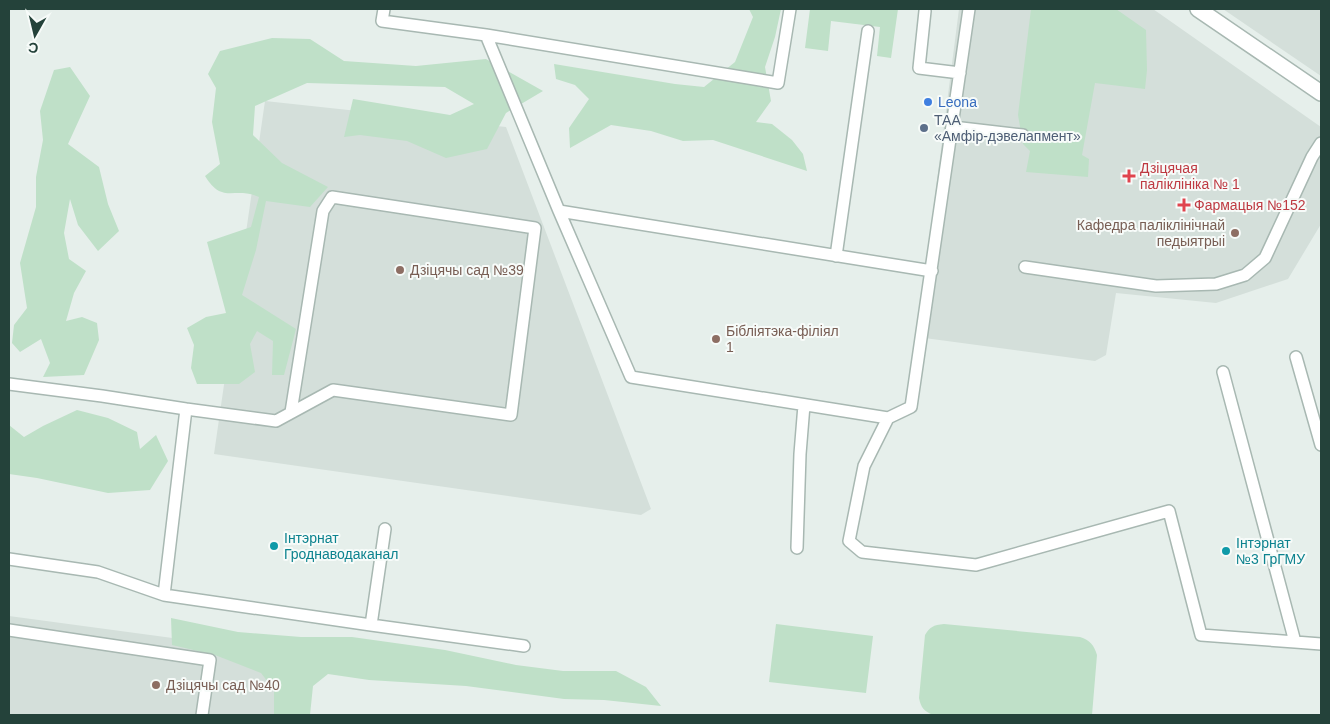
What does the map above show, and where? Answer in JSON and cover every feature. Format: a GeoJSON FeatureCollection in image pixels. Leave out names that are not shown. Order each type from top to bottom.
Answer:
{"type":"FeatureCollection","features":[{"type":"Feature","properties":{"kind":"street"},"geometry":{"type":"LineString","coordinates":[[1198,9],[1321,93]]}},
{"type":"Feature","properties":{"kind":"lane"},"geometry":{"type":"LineString","coordinates":[[384,9],[382,21],[486,35],[778,84],[790,9]]}},
{"type":"Feature","properties":{"kind":"lane"},"geometry":{"type":"LineString","coordinates":[[486,35],[631,377],[888,418],[911,407],[969,9]]}},
{"type":"Feature","properties":{"kind":"lane"},"geometry":{"type":"LineString","coordinates":[[925,11],[919,68],[960,73]]}},
{"type":"Feature","properties":{"kind":"lane"},"geometry":{"type":"LineString","coordinates":[[836,256],[868,31]]}},
{"type":"Feature","properties":{"kind":"lane"},"geometry":{"type":"LineString","coordinates":[[953,126],[1023,135]]}},
{"type":"Feature","properties":{"kind":"lane"},"geometry":{"type":"LineString","coordinates":[[1025,267],[1156,286],[1216,284],[1245,275],[1265,258],[1292,198],[1321,143]]}},
{"type":"Feature","properties":{"kind":"lane"},"geometry":{"type":"LineString","coordinates":[[9,384],[276,420],[292,412],[333,390],[511,415],[535,228],[332,197],[322,211],[292,412]]}},
{"type":"Feature","properties":{"kind":"lane"},"geometry":{"type":"LineString","coordinates":[[559,211],[932,271]]}},
{"type":"Feature","properties":{"kind":"lane"},"geometry":{"type":"LineString","coordinates":[[1296,357],[1321,445]]}},
{"type":"Feature","properties":{"kind":"lane"},"geometry":{"type":"LineString","coordinates":[[1223,372],[1295,642]]}},
{"type":"Feature","properties":{"kind":"lane"},"geometry":{"type":"LineString","coordinates":[[797,548],[800,454],[804,405]]}},
{"type":"Feature","properties":{"kind":"lane"},"geometry":{"type":"LineString","coordinates":[[164,596],[186,409]]}},
{"type":"Feature","properties":{"kind":"lane"},"geometry":{"type":"LineString","coordinates":[[888,418],[864,466],[849,541],[862,552],[976,565],[1169,511],[1201,635],[1321,644]]}},
{"type":"Feature","properties":{"kind":"lane"},"geometry":{"type":"LineString","coordinates":[[372,625],[385,529]]}},
{"type":"Feature","properties":{"kind":"lane"},"geometry":{"type":"LineString","coordinates":[[9,559],[98,572],[164,596],[524,646]]}},
{"type":"Feature","properties":{"kind":"lane"},"geometry":{"type":"LineString","coordinates":[[9,630],[210,660],[202,715]]}},
{"type":"Feature","properties":{"kind":"shaded area","name":"Дзіцячая паліклініка № 1"},"geometry":{"type":"Polygon","coordinates":[[[959,9],[1153,9],[1321,127],[1321,224],[1288,279],[1216,303],[1116,293],[1106,355],[1095,361],[917,337],[959,9]]]}},
{"type":"Feature","properties":{"kind":"shaded area"},"geometry":{"type":"Polygon","coordinates":[[[1223,9],[1321,9],[1321,76],[1223,9]]]}},
{"type":"Feature","properties":{"kind":"shaded area","name":"Дзіцячы сад №39"},"geometry":{"type":"Polygon","coordinates":[[[265,101],[506,127],[651,509],[641,515],[214,454],[265,101]]]}},
{"type":"Feature","properties":{"kind":"shaded area","name":"Дзіцячы сад №40"},"geometry":{"type":"Polygon","coordinates":[[[9,616],[307,656],[299,715],[9,715],[9,616]]]}},
{"type":"Feature","properties":{"kind":"green space"},"geometry":{"type":"Polygon","coordinates":[[[749,9],[781,9],[775,37],[765,67],[771,101],[756,122],[772,124],[792,140],[803,154],[807,171],[713,140],[683,141],[651,131],[611,125],[570,148],[569,128],[589,99],[575,85],[556,79],[554,64],[704,87],[735,62],[753,17],[749,9]]]}},
{"type":"Feature","properties":{"kind":"green space"},"geometry":{"type":"Polygon","coordinates":[[[810,9],[898,9],[891,58],[877,56],[880,27],[831,21],[828,51],[805,48],[810,9]]]}},
{"type":"Feature","properties":{"kind":"green space"},"geometry":{"type":"Polygon","coordinates":[[[1031,9],[1116,9],[1146,30],[1147,70],[1145,89],[1095,83],[1082,155],[1089,159],[1088,177],[1026,172],[1030,151],[1023,144],[1018,115],[1031,9]]]}},
{"type":"Feature","properties":{"kind":"green space"},"geometry":{"type":"Polygon","coordinates":[[[272,38],[310,39],[344,61],[416,66],[486,59],[543,91],[506,113],[487,149],[446,158],[407,141],[360,135],[344,137],[353,99],[450,115],[474,104],[445,87],[307,83],[255,106],[253,135],[282,163],[328,187],[310,207],[266,201],[256,250],[242,295],[296,329],[284,375],[272,375],[273,341],[257,331],[250,344],[255,372],[239,384],[197,384],[191,368],[194,345],[187,328],[206,317],[226,313],[207,242],[251,227],[259,197],[217,190],[205,176],[220,164],[212,122],[216,88],[208,74],[220,51],[272,38]]]}},
{"type":"Feature","properties":{"kind":"green space"},"geometry":{"type":"Polygon","coordinates":[[[70,67],[90,96],[68,144],[99,167],[108,204],[119,231],[98,251],[78,225],[70,199],[64,233],[69,259],[86,271],[74,293],[66,321],[82,317],[97,323],[99,340],[84,375],[43,377],[50,363],[41,339],[20,352],[12,343],[14,325],[27,308],[20,263],[36,207],[36,177],[43,140],[40,111],[54,70],[70,67]]]}},
{"type":"Feature","properties":{"kind":"green space"},"geometry":{"type":"Polygon","coordinates":[[[77,410],[108,418],[137,432],[140,449],[156,435],[168,461],[150,490],[108,493],[9,474],[9,425],[24,437],[77,410]]]}},
{"type":"Feature","properties":{"kind":"green space"},"geometry":{"type":"Polygon","coordinates":[[[171,618],[238,632],[301,637],[352,637],[445,650],[516,665],[563,671],[616,671],[646,687],[661,706],[604,700],[564,699],[466,686],[369,680],[328,674],[313,686],[310,715],[274,715],[274,690],[261,673],[215,655],[172,645],[171,618]]]}},
{"type":"Feature","properties":{"kind":"green space"},"geometry":{"type":"Polygon","coordinates":[[[776,624],[873,636],[866,693],[769,682],[776,624]]]}},
{"type":"Feature","properties":{"kind":"green space"},"geometry":{"type":"Polygon","coordinates":[[[944,624],[1080,637],[1089,641],[1097,655],[1092,715],[933,715],[927,712],[923,709],[919,698],[925,635],[932,627],[944,624]]]}},
{"type":"Feature","properties":{"kind":"place","name":"Leona"},"geometry":{"type":"Point","coordinates":[928,102]}},
{"type":"Feature","properties":{"kind":"place","name":"ТАА «Амфір-дэвелапмент»"},"geometry":{"type":"Point","coordinates":[924,128]}},
{"type":"Feature","properties":{"kind":"place","name":"Дзіцячая паліклініка № 1"},"geometry":{"type":"Point","coordinates":[1129,176]}},
{"type":"Feature","properties":{"kind":"place","name":"Фармацыя №152"},"geometry":{"type":"Point","coordinates":[1184,205]}},
{"type":"Feature","properties":{"kind":"place","name":"Кафедра паліклінічнай педыятрыі"},"geometry":{"type":"Point","coordinates":[1235,233]}},
{"type":"Feature","properties":{"kind":"place","name":"Дзіцячы сад №39"},"geometry":{"type":"Point","coordinates":[400,270]}},
{"type":"Feature","properties":{"kind":"place","name":"Бібліятэка-філіял 1"},"geometry":{"type":"Point","coordinates":[716,339]}},
{"type":"Feature","properties":{"kind":"place","name":"Інтэрнат Гроднаводаканал"},"geometry":{"type":"Point","coordinates":[274,546]}},
{"type":"Feature","properties":{"kind":"place","name":"Інтэрнат №3 ГрГМУ"},"geometry":{"type":"Point","coordinates":[1226,551]}},
{"type":"Feature","properties":{"kind":"place","name":"Дзіцячы сад №40"},"geometry":{"type":"Point","coordinates":[156,685]}}]}
